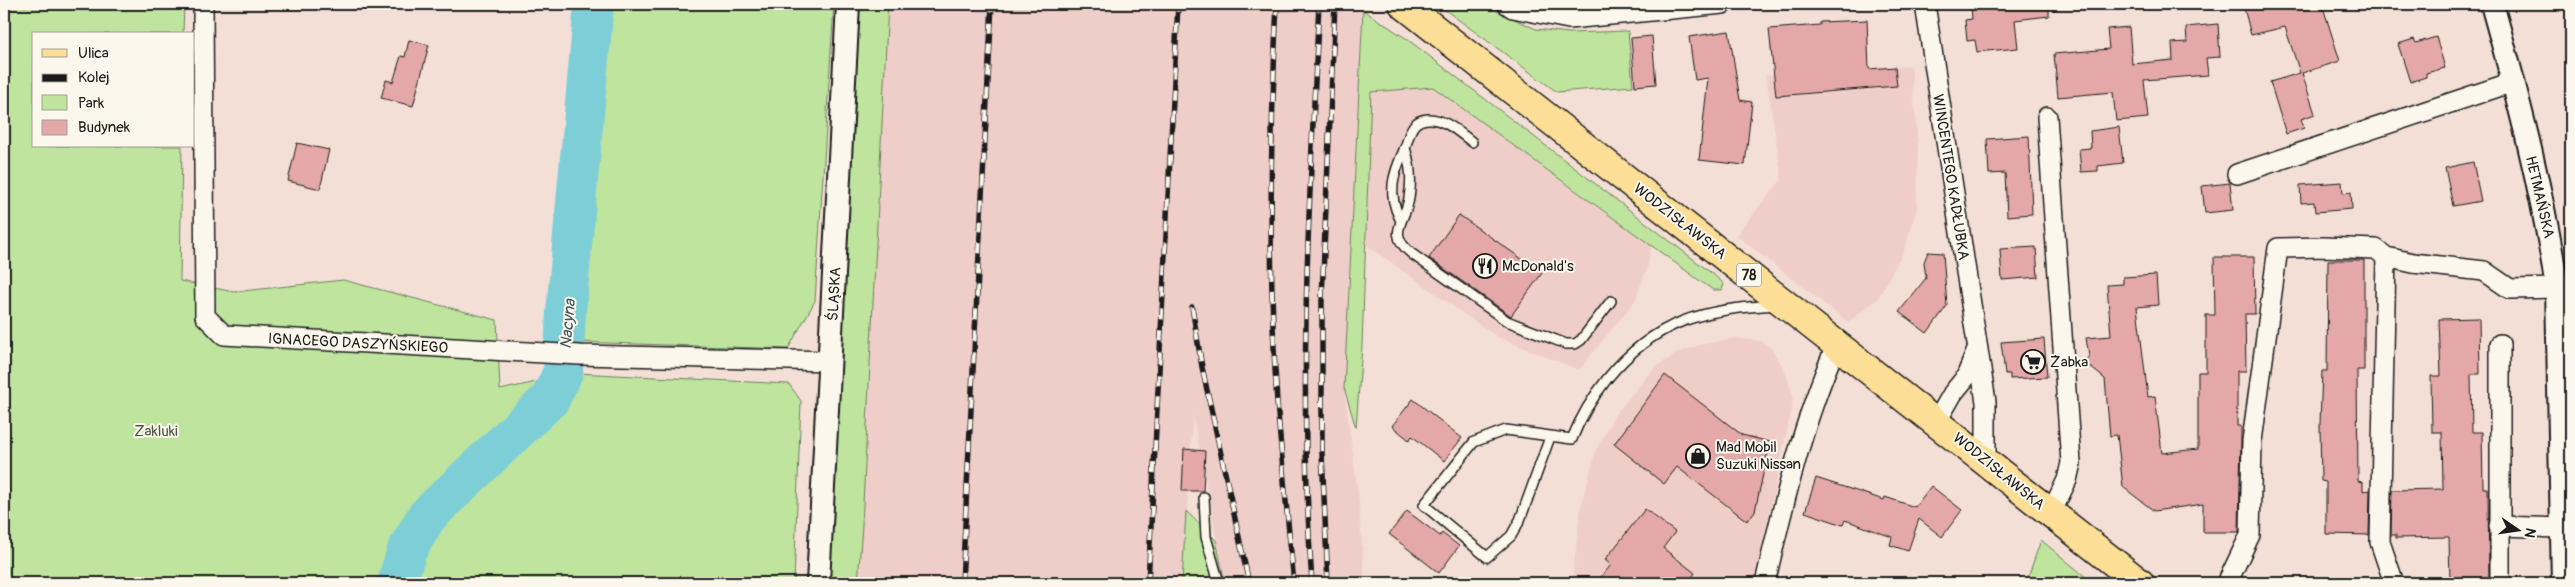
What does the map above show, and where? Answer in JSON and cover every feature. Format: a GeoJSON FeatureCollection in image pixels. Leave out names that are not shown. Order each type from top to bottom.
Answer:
{"type":"FeatureCollection","features":[{"type":"Feature","properties":{"kind":"main road","name":"WODZISŁAWSKA"},"geometry":{"type":"LineString","coordinates":[[1408,8],[1937,421],[2140,583]]}},
{"type":"Feature","properties":{"kind":"street","name":"IGNACEGO DASZYŃSKIEGO"},"geometry":{"type":"LineString","coordinates":[[203,4],[205,316],[224,335],[551,354],[830,361]]}},
{"type":"Feature","properties":{"kind":"street","name":"ŚLĄSKA"},"geometry":{"type":"LineString","coordinates":[[818,583],[848,4]]}},
{"type":"Feature","properties":{"kind":"street"},"geometry":{"type":"LineString","coordinates":[[1507,4],[1513,8],[1569,19],[1723,4]]}},
{"type":"Feature","properties":{"kind":"street","name":"WINCENTEGO KADŁUBKA"},"geometry":{"type":"LineString","coordinates":[[1925,4],[1988,424],[1986,460]]}},
{"type":"Feature","properties":{"kind":"street","name":"HETMAŃSKA"},"geometry":{"type":"LineString","coordinates":[[2492,4],[2514,82],[2550,241],[2557,288],[2563,583]]}},
{"type":"Feature","properties":{"kind":"street"},"geometry":{"type":"LineString","coordinates":[[2237,174],[2514,82]]}},
{"type":"Feature","properties":{"kind":"street","name":"WODZISŁAWSKA"},"geometry":{"type":"LineString","coordinates":[[2047,117],[2070,463],[2067,480],[2051,513]]}},
{"type":"Feature","properties":{"kind":"street"},"geometry":{"type":"LineString","coordinates":[[2227,583],[2250,535],[2252,441],[2278,248],[2376,249],[2386,257],[2413,263],[2484,271],[2510,289],[2557,288]]}},
{"type":"Feature","properties":{"kind":"street"},"geometry":{"type":"LineString","coordinates":[[2386,257],[2380,542],[2394,583]]}},
{"type":"Feature","properties":{"kind":"street"},"geometry":{"type":"LineString","coordinates":[[1765,583],[1790,476],[1819,386],[1837,344]]}},
{"type":"Feature","properties":{"kind":"street"},"geometry":{"type":"LineString","coordinates":[[2500,344],[2502,488],[2499,526],[2500,583]]}},
{"type":"Feature","properties":{"kind":"street"},"geometry":{"type":"LineString","coordinates":[[1937,421],[1953,393],[1966,377],[1977,350]]}},
{"type":"Feature","properties":{"kind":"street"},"geometry":{"type":"LineString","coordinates":[[2499,526],[2561,528]]}},
{"type":"Feature","properties":{"kind":"lane"},"geometry":{"type":"LineString","coordinates":[[1400,219],[1392,200],[1394,171],[1405,148],[1407,135],[1418,121],[1428,119],[1446,125],[1472,142]]}},
{"type":"Feature","properties":{"kind":"lane"},"geometry":{"type":"LineString","coordinates":[[1405,148],[1412,171],[1409,200],[1400,219],[1399,237],[1405,249],[1507,321],[1555,341],[1575,344],[1581,340],[1611,301]]}},
{"type":"Feature","properties":{"kind":"lane"},"geometry":{"type":"LineString","coordinates":[[1550,437],[1520,520],[1511,536],[1487,557],[1424,505],[1474,442],[1506,430],[1572,439],[1581,416],[1601,386],[1624,359],[1645,340],[1670,326],[1697,316],[1733,308],[1787,305]]}},
{"type":"Feature","properties":{"kind":"lane"},"geometry":{"type":"LineString","coordinates":[[1204,497],[1206,537],[1219,583]]}},
{"type":"Feature","properties":{"kind":"shaded area"},"geometry":{"type":"Polygon","coordinates":[[[888,4],[1363,4],[1344,388],[1358,493],[1365,583],[1225,583],[1193,416],[1182,583],[858,583],[888,4]]]}},
{"type":"Feature","properties":{"kind":"shaded area"},"geometry":{"type":"Polygon","coordinates":[[[1911,66],[1918,144],[1917,208],[1904,251],[1877,300],[1848,322],[1736,235],[1782,179],[1766,75],[1911,66]]]}},
{"type":"Feature","properties":{"kind":"shaded area"},"geometry":{"type":"Polygon","coordinates":[[[1433,87],[1651,245],[1648,265],[1635,301],[1579,370],[1497,337],[1366,245],[1370,92],[1433,87]]]}},
{"type":"Feature","properties":{"kind":"shaded area"},"geometry":{"type":"Polygon","coordinates":[[[1735,338],[1761,341],[1771,348],[1784,368],[1793,396],[1754,583],[1572,583],[1581,505],[1596,450],[1616,413],[1654,368],[1677,353],[1699,345],[1735,338]]]}},
{"type":"Feature","properties":{"kind":"green space","name":"Zakluki"},"geometry":{"type":"Polygon","coordinates":[[[4,4],[184,4],[183,32],[32,32],[32,148],[182,148],[180,281],[234,292],[343,280],[497,320],[500,390],[577,373],[789,384],[801,401],[794,583],[4,583],[4,4]]]}},
{"type":"Feature","properties":{"kind":"green space"},"geometry":{"type":"Polygon","coordinates":[[[588,4],[834,4],[815,301],[788,349],[576,342],[584,205],[569,211],[588,4]]]}},
{"type":"Feature","properties":{"kind":"green space"},"geometry":{"type":"Polygon","coordinates":[[[860,4],[888,4],[862,525],[858,583],[829,583],[860,4]]]}},
{"type":"Feature","properties":{"kind":"green space"},"geometry":{"type":"Polygon","coordinates":[[[1437,4],[1482,4],[1536,29],[1569,33],[1628,31],[1633,86],[1557,92],[1437,4]]]}},
{"type":"Feature","properties":{"kind":"green space"},"geometry":{"type":"Polygon","coordinates":[[[1363,10],[1407,39],[1714,275],[1724,284],[1722,290],[1713,290],[1433,87],[1371,92],[1362,346],[1356,428],[1344,388],[1363,10]]]}},
{"type":"Feature","properties":{"kind":"green space"},"geometry":{"type":"Polygon","coordinates":[[[1186,511],[1216,540],[1225,583],[1182,583],[1186,511]]]}},
{"type":"Feature","properties":{"kind":"green space"},"geometry":{"type":"Polygon","coordinates":[[[2041,540],[2093,583],[2026,583],[2041,540]]]}},
{"type":"Feature","properties":{"kind":"building"},"geometry":{"type":"Polygon","coordinates":[[[2049,4],[2049,16],[2015,20],[2018,48],[1977,52],[1975,40],[1967,41],[1965,20],[1972,19],[1971,5],[2049,4]]]}},
{"type":"Feature","properties":{"kind":"building"},"geometry":{"type":"Polygon","coordinates":[[[2243,4],[2322,4],[2340,61],[2302,73],[2315,114],[2301,119],[2304,128],[2286,134],[2270,82],[2300,73],[2285,27],[2251,35],[2243,4]]]}},
{"type":"Feature","properties":{"kind":"building"},"geometry":{"type":"Polygon","coordinates":[[[1867,20],[1869,69],[1895,67],[1897,86],[1776,96],[1769,29],[1820,25],[1820,22],[1867,20]]]}},
{"type":"Feature","properties":{"kind":"building"},"geometry":{"type":"Polygon","coordinates":[[[2218,24],[2220,57],[2206,58],[2208,75],[2144,80],[2148,118],[2116,121],[2113,92],[2058,97],[2054,54],[2109,49],[2107,29],[2129,27],[2132,64],[2173,60],[2172,43],[2187,42],[2186,27],[2218,24]]]}},
{"type":"Feature","properties":{"kind":"building"},"geometry":{"type":"Polygon","coordinates":[[[1729,31],[1740,100],[1752,102],[1745,165],[1699,160],[1708,78],[1695,80],[1689,37],[1729,31]]]}},
{"type":"Feature","properties":{"kind":"building"},"geometry":{"type":"Polygon","coordinates":[[[1652,36],[1656,84],[1635,86],[1631,38],[1652,36]]]}},
{"type":"Feature","properties":{"kind":"building"},"geometry":{"type":"Polygon","coordinates":[[[2436,37],[2445,68],[2426,73],[2426,77],[2410,82],[2398,44],[2414,39],[2416,43],[2436,37]]]}},
{"type":"Feature","properties":{"kind":"building"},"geometry":{"type":"Polygon","coordinates":[[[409,40],[429,45],[413,106],[381,98],[386,80],[393,82],[401,56],[405,57],[409,40]]]}},
{"type":"Feature","properties":{"kind":"building"},"geometry":{"type":"Polygon","coordinates":[[[2119,127],[2123,163],[2098,166],[2098,171],[2081,172],[2079,149],[2091,148],[2090,131],[2119,127]]]}},
{"type":"Feature","properties":{"kind":"building"},"geometry":{"type":"Polygon","coordinates":[[[2029,136],[2032,214],[2007,216],[2005,173],[1989,174],[1987,139],[2029,136]]]}},
{"type":"Feature","properties":{"kind":"building"},"geometry":{"type":"Polygon","coordinates":[[[297,143],[329,150],[320,189],[288,181],[297,143]]]}},
{"type":"Feature","properties":{"kind":"building"},"geometry":{"type":"Polygon","coordinates":[[[2473,162],[2481,201],[2453,206],[2445,168],[2473,162]]]}},
{"type":"Feature","properties":{"kind":"building"},"geometry":{"type":"Polygon","coordinates":[[[2342,182],[2343,193],[2351,192],[2352,209],[2315,212],[2314,202],[2301,203],[2300,185],[2342,182]]]}},
{"type":"Feature","properties":{"kind":"building"},"geometry":{"type":"Polygon","coordinates":[[[2230,183],[2233,210],[2205,213],[2202,186],[2230,183]]]}},
{"type":"Feature","properties":{"kind":"building","name":"McDonald's"},"geometry":{"type":"Polygon","coordinates":[[[1459,215],[1542,273],[1511,316],[1429,258],[1459,215]]]}},
{"type":"Feature","properties":{"kind":"building"},"geometry":{"type":"Polygon","coordinates":[[[2036,247],[2038,277],[2002,280],[2000,249],[2036,247]]]}},
{"type":"Feature","properties":{"kind":"building"},"geometry":{"type":"Polygon","coordinates":[[[1928,252],[1943,253],[1947,306],[1927,333],[1899,312],[1926,278],[1924,262],[1928,252]]]}},
{"type":"Feature","properties":{"kind":"building"},"geometry":{"type":"Polygon","coordinates":[[[2214,257],[2254,257],[2255,314],[2245,314],[2246,371],[2237,371],[2237,426],[2241,426],[2239,532],[2203,532],[2203,504],[2154,511],[2123,487],[2117,435],[2110,436],[2105,379],[2084,362],[2089,356],[2086,338],[2111,336],[2107,285],[2123,284],[2123,277],[2156,275],[2158,305],[2137,307],[2148,397],[2155,396],[2162,453],[2198,449],[2198,372],[2206,372],[2206,315],[2215,315],[2214,257]]]}},
{"type":"Feature","properties":{"kind":"building"},"geometry":{"type":"Polygon","coordinates":[[[2328,260],[2364,260],[2364,370],[2357,370],[2358,481],[2363,482],[2363,491],[2370,490],[2369,535],[2326,534],[2326,482],[2321,481],[2320,424],[2322,371],[2327,371],[2328,260]]]}},
{"type":"Feature","properties":{"kind":"building"},"geometry":{"type":"Polygon","coordinates":[[[2479,318],[2480,374],[2471,374],[2472,432],[2482,432],[2483,488],[2488,488],[2489,583],[2450,583],[2449,537],[2396,538],[2396,535],[2391,535],[2392,490],[2443,489],[2442,432],[2432,432],[2431,376],[2441,376],[2439,319],[2479,318]]]}},
{"type":"Feature","properties":{"kind":"building"},"geometry":{"type":"Polygon","coordinates":[[[2044,339],[2047,377],[2010,379],[2010,374],[2005,374],[2001,342],[2044,339]]]}},
{"type":"Feature","properties":{"kind":"building","name":"Mad Mobil Suzuki Nissan"},"geometry":{"type":"Polygon","coordinates":[[[1665,375],[1742,435],[1770,442],[1755,511],[1747,521],[1677,467],[1664,484],[1614,444],[1665,375]]]}},
{"type":"Feature","properties":{"kind":"building"},"geometry":{"type":"Polygon","coordinates":[[[1413,399],[1462,438],[1444,461],[1412,436],[1409,440],[1392,426],[1413,399]]]}},
{"type":"Feature","properties":{"kind":"building"},"geometry":{"type":"Polygon","coordinates":[[[1184,449],[1205,451],[1203,491],[1182,491],[1184,449]]]}},
{"type":"Feature","properties":{"kind":"building"},"geometry":{"type":"Polygon","coordinates":[[[1816,478],[1884,500],[1885,497],[1915,507],[1931,486],[1962,510],[1942,537],[1919,519],[1908,551],[1890,545],[1892,537],[1845,520],[1843,525],[1805,512],[1816,478]]]}},
{"type":"Feature","properties":{"kind":"building"},"geometry":{"type":"Polygon","coordinates":[[[1645,509],[1675,532],[1663,548],[1695,573],[1688,583],[1596,583],[1611,565],[1605,560],[1645,509]]]}},
{"type":"Feature","properties":{"kind":"building"},"geometry":{"type":"Polygon","coordinates":[[[1407,511],[1440,536],[1442,533],[1459,546],[1439,573],[1389,534],[1407,511]]]}},
{"type":"Feature","properties":{"kind":"waterway","name":"Nacyna"},"geometry":{"type":"LineString","coordinates":[[397,583],[407,550],[427,516],[550,399],[563,372],[566,312],[594,4]]}},
{"type":"Feature","properties":{"kind":"railway"},"geometry":{"type":"LineString","coordinates":[[962,583],[992,4]]}},
{"type":"Feature","properties":{"kind":"railway"},"geometry":{"type":"LineString","coordinates":[[1148,583],[1178,4]]}},
{"type":"Feature","properties":{"kind":"railway"},"geometry":{"type":"LineString","coordinates":[[1277,4],[1272,153],[1272,303],[1277,402],[1294,583]]}},
{"type":"Feature","properties":{"kind":"railway"},"geometry":{"type":"LineString","coordinates":[[1312,583],[1308,511],[1305,366],[1306,294],[1319,4]]}},
{"type":"Feature","properties":{"kind":"railway"},"geometry":{"type":"LineString","coordinates":[[1328,583],[1322,453],[1322,297],[1335,4]]}},
{"type":"Feature","properties":{"kind":"railway"},"geometry":{"type":"LineString","coordinates":[[1192,307],[1202,367],[1249,583]]}},
{"type":"Feature","properties":{"kind":"place","name":"McDonald's"},"geometry":{"type":"Point","coordinates":[1485,266]}},
{"type":"Feature","properties":{"kind":"place","name":"Żabka"},"geometry":{"type":"Point","coordinates":[2033,362]}},
{"type":"Feature","properties":{"kind":"place","name":"Mad Mobil Suzuki Nissan"},"geometry":{"type":"Point","coordinates":[1698,456]}}]}
